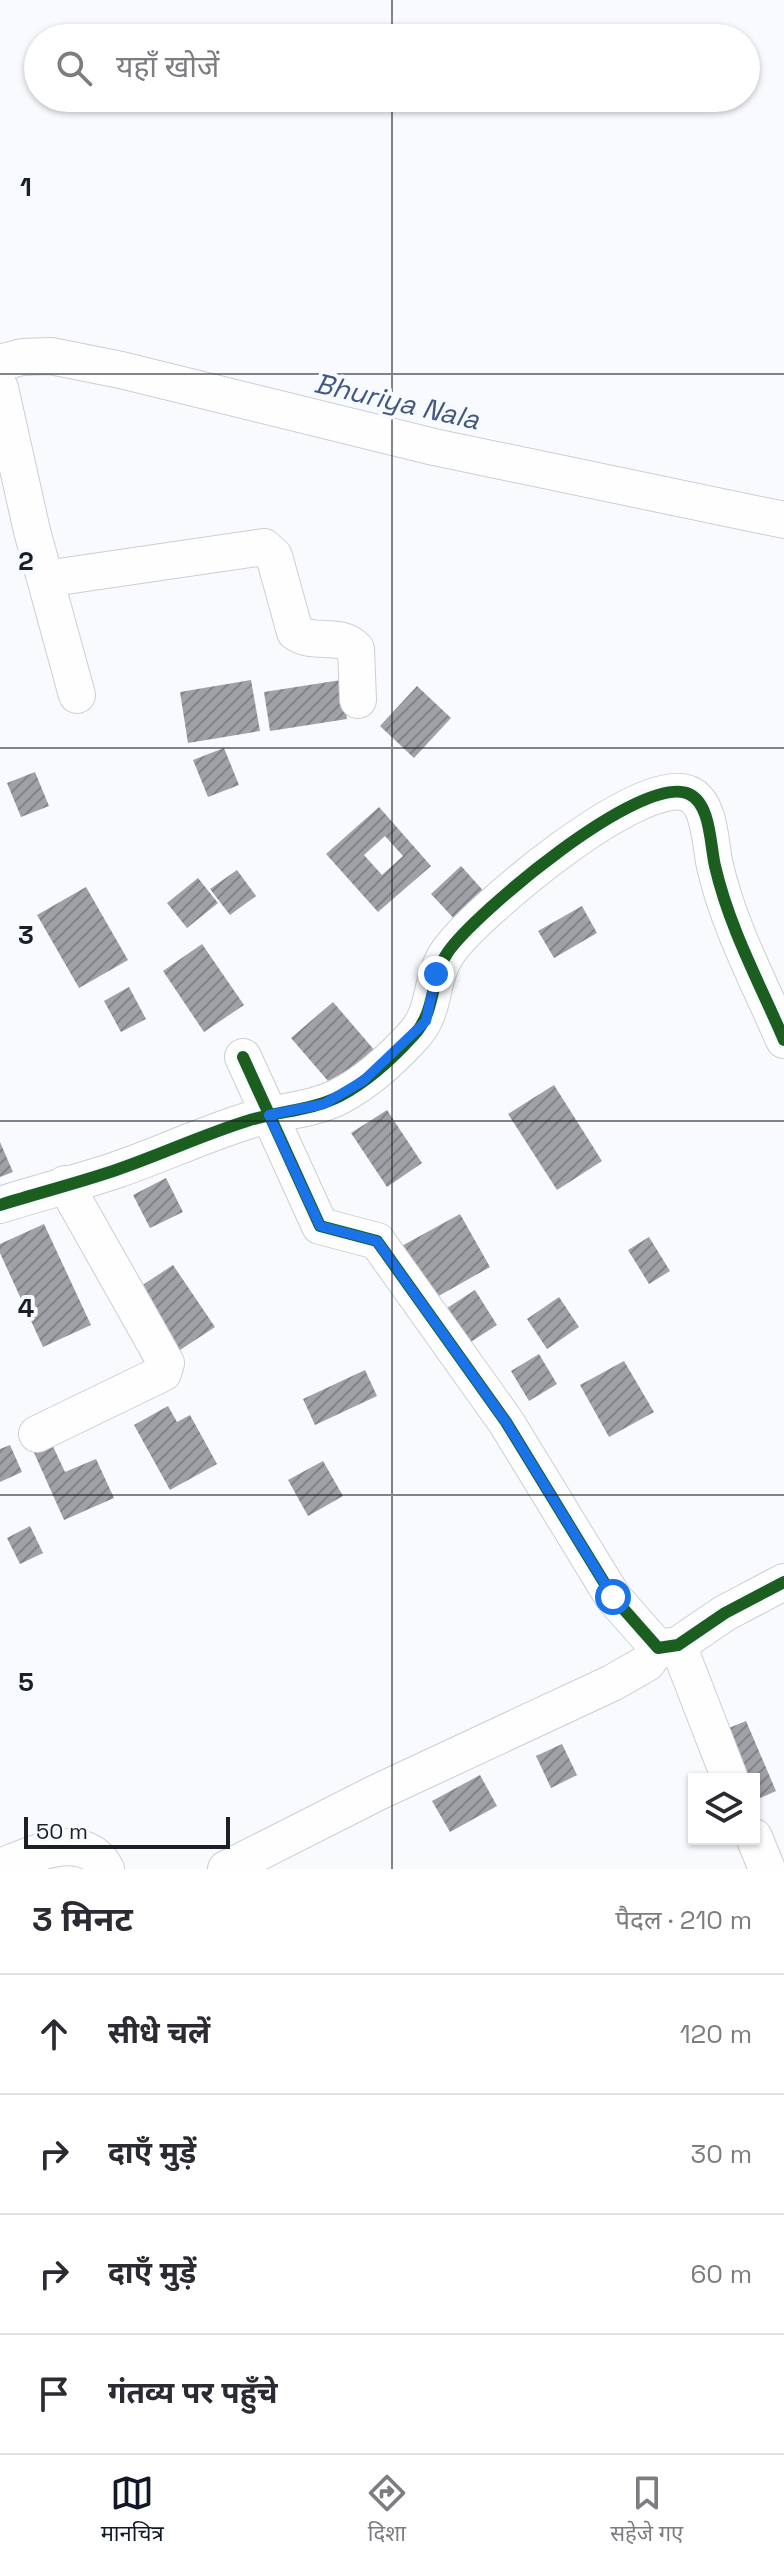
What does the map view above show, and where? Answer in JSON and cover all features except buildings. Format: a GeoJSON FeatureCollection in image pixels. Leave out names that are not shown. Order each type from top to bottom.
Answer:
{"type":"FeatureCollection","features":[{"type":"Feature","properties":{"kind":"street"},"geometry":{"type":"LineString","coordinates":[[0,363],[22,357],[51,356],[121,370],[434,447],[784,520]]}},
{"type":"Feature","properties":{"kind":"street"},"geometry":{"type":"LineString","coordinates":[[0,388],[45,579],[77,695]]}},
{"type":"Feature","properties":{"kind":"street"},"geometry":{"type":"LineString","coordinates":[[45,579],[264,547],[274,556],[295,632],[305,638],[348,641],[356,649],[358,700]]}},
{"type":"Feature","properties":{"kind":"street"},"geometry":{"type":"LineString","coordinates":[[0,1205],[269,1115],[324,1104],[363,1081],[426,1021],[440,965],[470,929],[532,872],[584,833],[628,808],[671,792],[690,794],[703,809],[729,916],[784,1040]]}},
{"type":"Feature","properties":{"kind":"street"},"geometry":{"type":"LineString","coordinates":[[243,1057],[320,1226],[377,1241],[506,1422],[613,1597],[668,1647],[727,1773]]}},
{"type":"Feature","properties":{"kind":"street"},"geometry":{"type":"LineString","coordinates":[[37,1434],[163,1373],[166,1363],[65,1184]]}},
{"type":"Feature","properties":{"kind":"street"},"geometry":{"type":"LineString","coordinates":[[226,1869],[390,1786],[612,1683],[725,1613],[784,1582]]}},
{"type":"Feature","properties":{"kind":"street"},"geometry":{"type":"LineString","coordinates":[[757,1845],[767,1869]]}},
{"type":"Feature","properties":{"kind":"street"},"geometry":{"type":"LineString","coordinates":[[0,1867],[63,1847],[80,1847],[103,1862],[106,1869]]}},
{"type":"Feature","properties":{"kind":"cycle path"},"geometry":{"type":"LineString","coordinates":[[0,1205],[116,1170],[247,1121],[329,1101],[360,1084],[414,1035],[430,1005],[442,962],[464,933],[490,908],[561,850],[599,824],[635,804],[666,793],[689,794],[702,807],[728,911],[784,1040]]}},
{"type":"Feature","properties":{"kind":"cycle path"},"geometry":{"type":"LineString","coordinates":[[243,1057],[320,1226],[377,1241],[506,1422],[613,1597],[658,1648],[678,1645],[725,1613],[784,1582]]}},
{"type":"Feature","properties":{"kind":"route"},"geometry":{"type":"LineString","coordinates":[[436,974],[426,1021],[363,1081],[324,1104],[269,1115],[320,1226],[377,1241],[506,1422],[613,1597]]}},
{"type":"Feature","properties":{"kind":"water label","name":"Bhuriya Nala"},"geometry":{"type":"Point","coordinates":[397,401]}}]}
